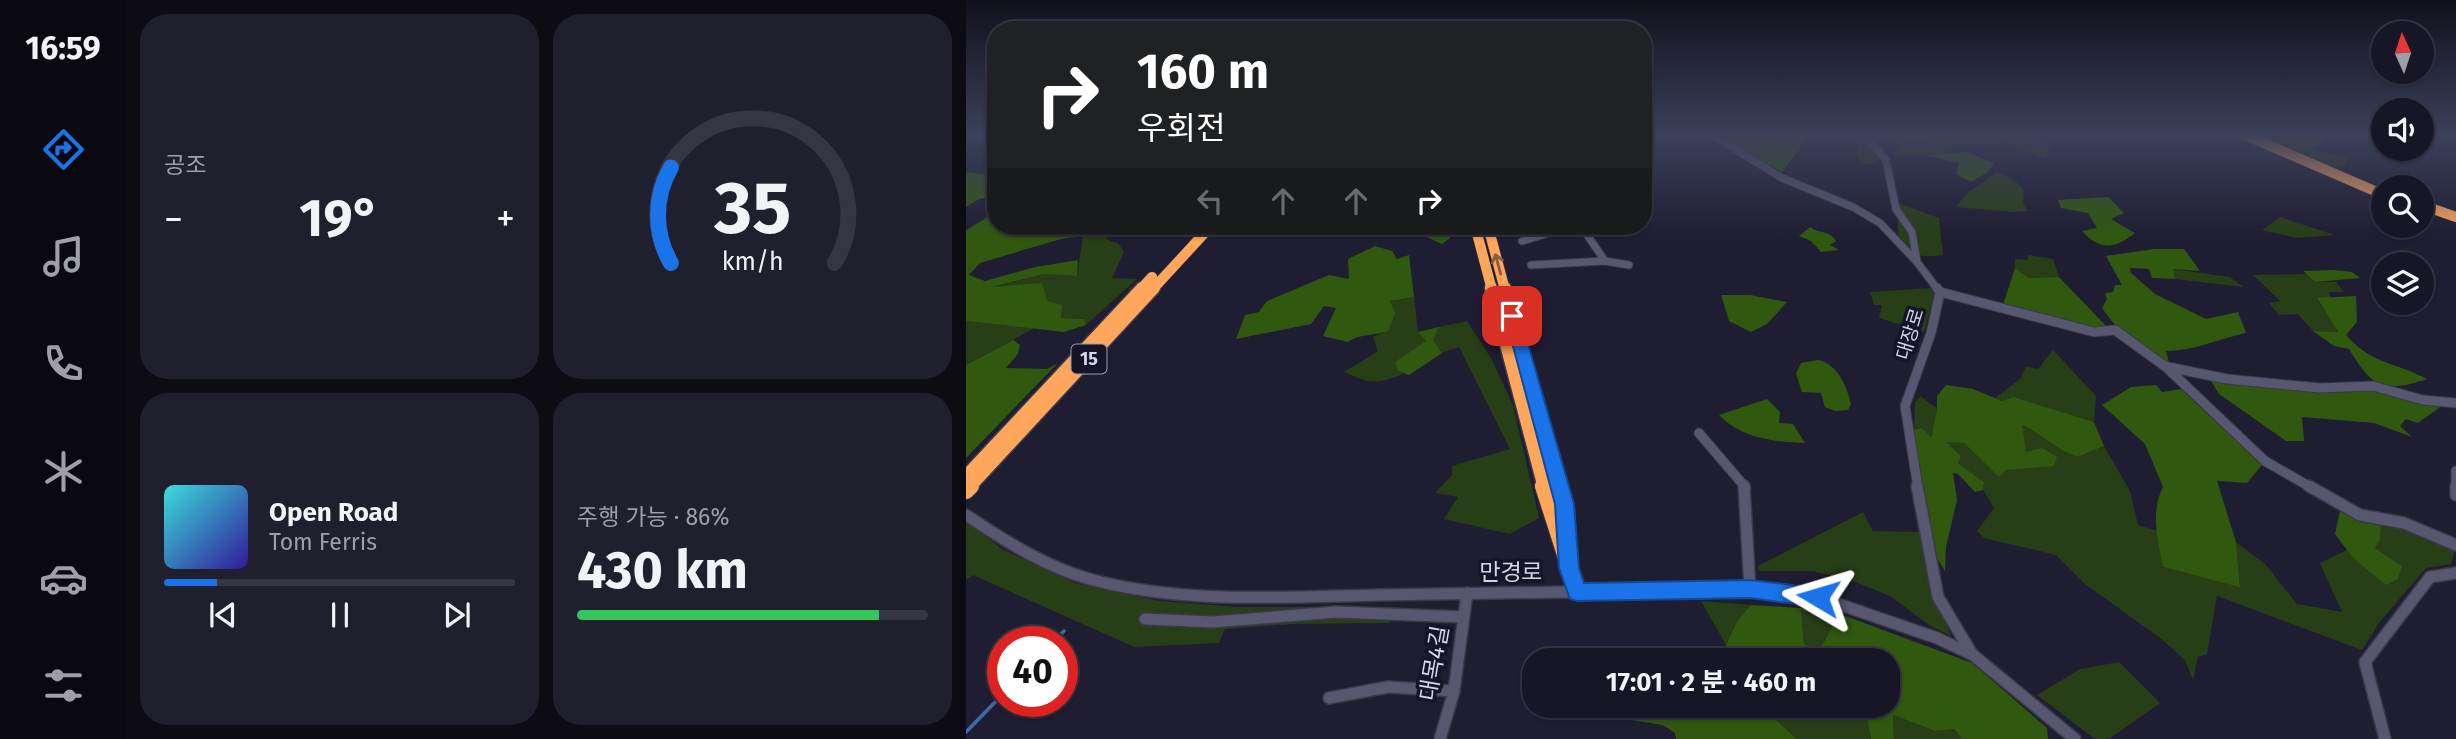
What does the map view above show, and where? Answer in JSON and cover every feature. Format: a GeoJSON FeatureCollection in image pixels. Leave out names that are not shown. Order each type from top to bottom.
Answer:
{"type":"FeatureCollection","features":[{"type":"Feature","properties":{"kind":"highway"},"geometry":{"type":"LineString","coordinates":[[2327,168],[2371,187]]}},
{"type":"Feature","properties":{"kind":"highway"},"geometry":{"type":"LineString","coordinates":[[2327,168],[2371,187]]}},
{"type":"Feature","properties":{"kind":"highway"},"geometry":{"type":"LineString","coordinates":[[2434,211],[2456,219]]}},
{"type":"Feature","properties":{"kind":"highway","name":"15"},"geometry":{"type":"LineString","coordinates":[[966,476],[1199,235]]}},
{"type":"Feature","properties":{"kind":"highway","name":"15"},"geometry":{"type":"LineString","coordinates":[[966,491],[1200,235]]}},
{"type":"Feature","properties":{"kind":"highway"},"geometry":{"type":"LineString","coordinates":[[1477,235],[1554,526],[1577,592]]}},
{"type":"Feature","properties":{"kind":"highway"},"geometry":{"type":"LineString","coordinates":[[1490,235],[1564,504],[1569,568]]}},
{"type":"Feature","properties":{"kind":"street","name":"대장로"},"geometry":{"type":"LineString","coordinates":[[1767,168],[1782,178],[1853,207],[1880,223],[1917,262],[1940,292],[1931,333],[1905,406],[1927,549],[1938,597],[1973,655]]}},
{"type":"Feature","properties":{"kind":"street"},"geometry":{"type":"LineString","coordinates":[[1888,168],[1896,209],[1912,232],[1917,262]]}},
{"type":"Feature","properties":{"kind":"street"},"geometry":{"type":"LineString","coordinates":[[1522,241],[1542,235]]}},
{"type":"Feature","properties":{"kind":"street"},"geometry":{"type":"LineString","coordinates":[[1587,235],[1605,261]]}},
{"type":"Feature","properties":{"kind":"street"},"geometry":{"type":"LineString","coordinates":[[1531,265],[1605,261],[1629,265]]}},
{"type":"Feature","properties":{"kind":"street"},"geometry":{"type":"LineString","coordinates":[[1940,292],[2094,332],[2115,330],[2166,367],[2265,461],[2360,515],[2404,523],[2456,545]]}},
{"type":"Feature","properties":{"kind":"street"},"geometry":{"type":"LineString","coordinates":[[2166,367],[2227,379],[2320,388],[2373,386],[2424,400],[2451,401],[2456,404]]}},
{"type":"Feature","properties":{"kind":"street"},"geometry":{"type":"LineString","coordinates":[[1699,433],[1746,488],[1750,589]]}},
{"type":"Feature","properties":{"kind":"street"},"geometry":{"type":"LineString","coordinates":[[2456,471],[2456,495]]}},
{"type":"Feature","properties":{"kind":"street","name":"만경로"},"geometry":{"type":"LineString","coordinates":[[967,516],[1014,547],[1090,579],[1121,586],[1200,595],[1264,597],[1750,589],[1818,597],[1885,618],[1973,655],[2072,738]]}},
{"type":"Feature","properties":{"kind":"street"},"geometry":{"type":"LineString","coordinates":[[2385,739],[2365,662],[2430,577],[2456,573]]}},
{"type":"Feature","properties":{"kind":"street","name":"대목4길"},"geometry":{"type":"LineString","coordinates":[[1440,739],[1454,691],[1466,593]]}},
{"type":"Feature","properties":{"kind":"street"},"geometry":{"type":"LineString","coordinates":[[1145,620],[1213,622],[1336,612],[1463,617]]}},
{"type":"Feature","properties":{"kind":"street"},"geometry":{"type":"LineString","coordinates":[[1329,698],[1388,687],[1454,691]]}},
{"type":"Feature","properties":{"kind":"green space"},"geometry":{"type":"Polygon","coordinates":[[[1958,168],[1990,168],[1971,182],[1956,174],[1958,168]]]}},
{"type":"Feature","properties":{"kind":"green space"},"geometry":{"type":"Polygon","coordinates":[[[966,172],[987,175],[987,198],[966,207],[966,172]]]}},
{"type":"Feature","properties":{"kind":"green space"},"geometry":{"type":"Polygon","coordinates":[[[1996,173],[2008,177],[2023,189],[2023,204],[2028,211],[1956,207],[1967,193],[1996,173]]]}},
{"type":"Feature","properties":{"kind":"green space"},"geometry":{"type":"Polygon","coordinates":[[[2108,197],[2124,213],[2111,219],[2135,233],[2108,246],[2095,242],[2082,231],[2097,228],[2088,213],[2061,208],[2058,200],[2108,197]]]}},
{"type":"Feature","properties":{"kind":"green space"},"geometry":{"type":"Polygon","coordinates":[[[1898,203],[1939,218],[1943,255],[1917,254],[1903,241],[1898,235],[1898,203]]]}},
{"type":"Feature","properties":{"kind":"green space"},"geometry":{"type":"Polygon","coordinates":[[[987,217],[987,235],[1083,235],[980,263],[969,275],[985,281],[1035,267],[1078,260],[1077,276],[1044,274],[992,287],[1042,283],[1047,301],[1062,305],[1061,318],[1084,319],[1086,325],[1064,332],[966,321],[966,230],[987,217]]]}},
{"type":"Feature","properties":{"kind":"green space"},"geometry":{"type":"Polygon","coordinates":[[[2280,217],[2335,235],[2297,238],[2262,230],[2280,217]]]}},
{"type":"Feature","properties":{"kind":"green space"},"geometry":{"type":"Polygon","coordinates":[[[1810,227],[1831,235],[1836,241],[1830,245],[1839,250],[1821,252],[1811,241],[1799,236],[1810,227]]]}},
{"type":"Feature","properties":{"kind":"green space"},"geometry":{"type":"Polygon","coordinates":[[[1104,235],[1110,241],[1118,243],[1124,252],[1112,278],[1137,279],[1086,325],[1083,319],[1060,318],[986,289],[1044,274],[1077,276],[1083,236],[1104,235]]]}},
{"type":"Feature","properties":{"kind":"green space"},"geometry":{"type":"Polygon","coordinates":[[[1422,235],[1449,235],[1450,238],[1442,244],[1422,235]]]}},
{"type":"Feature","properties":{"kind":"green space"},"geometry":{"type":"Polygon","coordinates":[[[1375,246],[1392,251],[1397,259],[1409,255],[1414,297],[1390,301],[1395,313],[1388,331],[1348,342],[1323,336],[1336,308],[1324,306],[1311,324],[1236,339],[1245,315],[1259,312],[1267,301],[1329,275],[1349,279],[1348,259],[1375,246]]]}},
{"type":"Feature","properties":{"kind":"green space"},"geometry":{"type":"Polygon","coordinates":[[[2154,249],[2184,249],[2200,271],[2173,269],[2175,279],[2152,278],[2149,269],[2130,268],[2131,273],[2155,294],[2206,319],[2238,312],[2246,333],[2196,347],[2166,351],[2169,362],[2149,354],[2131,341],[2102,308],[2107,299],[2105,293],[2113,292],[2115,285],[2122,285],[2106,256],[2154,249]]]}},
{"type":"Feature","properties":{"kind":"green space"},"geometry":{"type":"Polygon","coordinates":[[[2028,255],[2053,259],[2059,277],[2029,278],[2015,268],[2015,259],[2028,260],[2028,255]]]}},
{"type":"Feature","properties":{"kind":"green space"},"geometry":{"type":"Polygon","coordinates":[[[2015,268],[2029,278],[2059,277],[2108,328],[2085,328],[2003,305],[2015,268]]]}},
{"type":"Feature","properties":{"kind":"green space"},"geometry":{"type":"Polygon","coordinates":[[[2173,269],[2230,277],[2243,287],[2175,279],[2173,269]]]}},
{"type":"Feature","properties":{"kind":"green space"},"geometry":{"type":"Polygon","coordinates":[[[2303,271],[2352,272],[2360,278],[2315,282],[2303,271]]]}},
{"type":"Feature","properties":{"kind":"green space"},"geometry":{"type":"Polygon","coordinates":[[[2306,274],[2315,282],[2336,282],[2344,292],[2329,292],[2331,298],[2317,299],[2339,332],[2313,331],[2298,314],[2279,315],[2269,303],[2280,301],[2253,275],[2306,274]]]}},
{"type":"Feature","properties":{"kind":"green space"},"geometry":{"type":"Polygon","coordinates":[[[1930,288],[1935,293],[1924,332],[1879,318],[1882,305],[1874,305],[1870,292],[1930,288]]]}},
{"type":"Feature","properties":{"kind":"green space"},"geometry":{"type":"Polygon","coordinates":[[[1721,295],[1750,295],[1787,302],[1767,324],[1751,332],[1729,321],[1721,295]]]}},
{"type":"Feature","properties":{"kind":"green space"},"geometry":{"type":"Polygon","coordinates":[[[2356,296],[2357,322],[2346,335],[2355,345],[2374,357],[2427,379],[2400,386],[2381,384],[2365,373],[2349,349],[2334,346],[2313,331],[2338,332],[2317,298],[2356,296]]]}},
{"type":"Feature","properties":{"kind":"green space"},"geometry":{"type":"Polygon","coordinates":[[[1414,297],[1418,332],[1427,341],[1398,371],[1405,373],[1374,382],[1344,372],[1378,351],[1373,337],[1388,330],[1390,301],[1414,297]]]}},
{"type":"Feature","properties":{"kind":"green space"},"geometry":{"type":"Polygon","coordinates":[[[966,321],[1035,328],[966,365],[966,321]]]}},
{"type":"Feature","properties":{"kind":"green space"},"geometry":{"type":"Polygon","coordinates":[[[1467,321],[1491,358],[1513,405],[1539,518],[1510,534],[1444,519],[1458,497],[1435,493],[1452,475],[1452,466],[1510,449],[1459,347],[1442,353],[1433,340],[1439,327],[1467,321]]]}},
{"type":"Feature","properties":{"kind":"green space"},"geometry":{"type":"Polygon","coordinates":[[[1439,327],[1433,340],[1442,353],[1409,375],[1398,371],[1395,362],[1426,341],[1418,332],[1439,327]]]}},
{"type":"Feature","properties":{"kind":"green space"},"geometry":{"type":"Polygon","coordinates":[[[1013,340],[1020,345],[1018,354],[1006,368],[1047,369],[1058,363],[966,458],[966,365],[1013,340]]]}},
{"type":"Feature","properties":{"kind":"green space"},"geometry":{"type":"Polygon","coordinates":[[[2053,350],[2096,396],[2094,422],[2014,397],[2002,401],[1995,398],[2021,378],[2026,366],[2038,369],[2053,350]]]}},
{"type":"Feature","properties":{"kind":"green space"},"geometry":{"type":"Polygon","coordinates":[[[1818,360],[1831,366],[1840,377],[1851,404],[1848,410],[1835,411],[1825,407],[1821,393],[1802,392],[1796,374],[1801,363],[1818,360]]]}},
{"type":"Feature","properties":{"kind":"green space"},"geometry":{"type":"Polygon","coordinates":[[[2210,379],[2372,390],[2443,405],[2418,423],[2406,419],[2400,426],[2412,437],[2374,423],[2302,417],[2304,441],[2286,441],[2219,394],[2210,379]]]}},
{"type":"Feature","properties":{"kind":"green space"},"geometry":{"type":"Polygon","coordinates":[[[1946,385],[1973,389],[2002,401],[2014,397],[2094,422],[2104,446],[2078,457],[2022,425],[2026,452],[2042,448],[2057,457],[2054,466],[2006,470],[1999,477],[1964,443],[1946,442],[1961,456],[1958,463],[1984,482],[1983,490],[1975,492],[1958,474],[1953,473],[1957,500],[1946,547],[1945,571],[1933,552],[1912,437],[1914,430],[1922,428],[1931,437],[1937,396],[1946,385]]]}},
{"type":"Feature","properties":{"kind":"green space"},"geometry":{"type":"Polygon","coordinates":[[[2156,385],[2162,392],[2181,389],[2262,465],[2247,483],[2217,481],[2236,542],[2240,587],[2163,567],[2156,516],[2163,487],[2145,444],[2102,405],[2131,387],[2156,385]]]}},
{"type":"Feature","properties":{"kind":"green space"},"geometry":{"type":"Polygon","coordinates":[[[1920,396],[1938,409],[1930,438],[1922,428],[1914,430],[1915,403],[1920,396]]]}},
{"type":"Feature","properties":{"kind":"green space"},"geometry":{"type":"Polygon","coordinates":[[[1767,399],[1780,412],[1779,423],[1793,424],[1805,443],[1770,440],[1748,434],[1719,415],[1767,399]]]}},
{"type":"Feature","properties":{"kind":"green space"},"geometry":{"type":"Polygon","coordinates":[[[2021,425],[2078,457],[2104,446],[2130,491],[2138,525],[2157,531],[2163,567],[2240,586],[2236,542],[2266,565],[2297,604],[2342,612],[2320,563],[2347,550],[2353,558],[2402,566],[2375,548],[2380,540],[2381,526],[2404,528],[2455,550],[2451,564],[2426,568],[2379,623],[2362,650],[2217,596],[2207,654],[2198,657],[2193,680],[2185,660],[2160,638],[2085,584],[2056,555],[1984,538],[1977,531],[1994,508],[1983,490],[1984,482],[1958,463],[1945,442],[1964,443],[1999,476],[2006,470],[2026,466],[2021,425]]]}},
{"type":"Feature","properties":{"kind":"green space"},"geometry":{"type":"Polygon","coordinates":[[[2358,510],[2381,526],[2380,540],[2375,548],[2402,566],[2398,579],[2386,585],[2353,558],[2335,534],[2340,511],[2358,510]]]}},
{"type":"Feature","properties":{"kind":"green space"},"geometry":{"type":"Polygon","coordinates":[[[1863,512],[1873,531],[1919,532],[1951,636],[1929,625],[1890,596],[1850,580],[1813,571],[1759,571],[1758,566],[1863,512]]]}},
{"type":"Feature","properties":{"kind":"green space"},"geometry":{"type":"Polygon","coordinates":[[[966,521],[1002,549],[1075,583],[1160,601],[1237,607],[1398,607],[1390,623],[1293,624],[1225,629],[1219,643],[1134,647],[973,575],[966,580],[966,521]]]}},
{"type":"Feature","properties":{"kind":"green space"},"geometry":{"type":"Polygon","coordinates":[[[1701,601],[1751,605],[1737,621],[1726,645],[1701,601]]]}},
{"type":"Feature","properties":{"kind":"green space"},"geometry":{"type":"Polygon","coordinates":[[[1751,605],[1801,608],[1804,644],[1817,648],[1728,648],[1726,645],[1737,621],[1751,605]]]}},
{"type":"Feature","properties":{"kind":"green space"},"geometry":{"type":"Polygon","coordinates":[[[1801,608],[1840,614],[1822,648],[1804,644],[1801,608]]]}},
{"type":"Feature","properties":{"kind":"green space"},"geometry":{"type":"Polygon","coordinates":[[[1840,614],[1972,663],[2047,728],[2048,739],[1962,739],[1954,729],[1935,731],[1900,718],[1900,648],[1821,648],[1840,614]]]}},
{"type":"Feature","properties":{"kind":"green space"},"geometry":{"type":"Polygon","coordinates":[[[2119,662],[2160,703],[2109,739],[2095,739],[2037,695],[2080,669],[2119,662]]]}},
{"type":"Feature","properties":{"kind":"green space"},"geometry":{"type":"Polygon","coordinates":[[[1774,718],[1867,718],[1871,739],[1797,739],[1774,718]]]}},
{"type":"Feature","properties":{"kind":"green space"},"geometry":{"type":"Polygon","coordinates":[[[1774,718],[1797,739],[1676,739],[1675,733],[1663,725],[1630,720],[1774,718]]]}},
{"type":"Feature","properties":{"kind":"green space"},"geometry":{"type":"Polygon","coordinates":[[[1867,718],[1893,718],[1894,739],[1871,739],[1867,718]]]}},
{"type":"Feature","properties":{"kind":"green space"},"geometry":{"type":"Polygon","coordinates":[[[1893,718],[1900,718],[1935,731],[1954,729],[1962,739],[1894,739],[1893,718]]]}},
{"type":"Feature","properties":{"kind":"waterway"},"geometry":{"type":"LineString","coordinates":[[966,732],[987,710]]}},
{"type":"Feature","properties":{"kind":"route"},"geometry":{"type":"LineString","coordinates":[[1512,316],[1564,504],[1569,568],[1577,592],[1750,589],[1818,597]]}}]}
